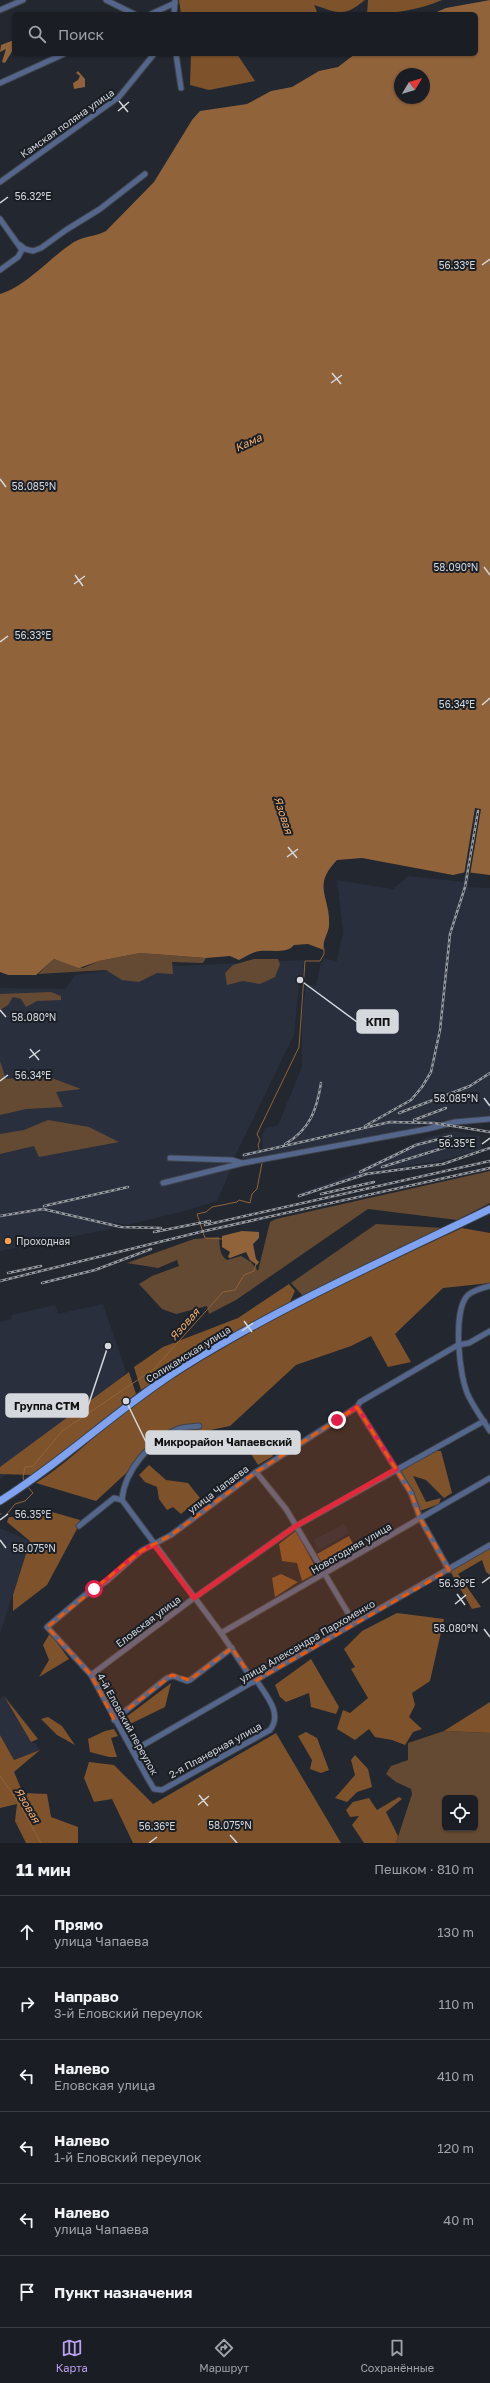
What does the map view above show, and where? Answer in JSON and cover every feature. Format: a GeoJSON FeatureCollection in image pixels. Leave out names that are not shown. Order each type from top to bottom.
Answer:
{"type":"FeatureCollection","features":[{"type":"Feature","properties":{"kind":"main road","name":"Соликамская улица"},"geometry":{"type":"LineString","coordinates":[[0,1501],[38,1476],[140,1397],[202,1356],[261,1322],[366,1268],[490,1209]]}},
{"type":"Feature","properties":{"kind":"street"},"geometry":{"type":"LineString","coordinates":[[0,10],[23,0]]}},
{"type":"Feature","properties":{"kind":"street"},"geometry":{"type":"LineString","coordinates":[[106,0],[130,12]]}},
{"type":"Feature","properties":{"kind":"street"},"geometry":{"type":"LineString","coordinates":[[155,12],[175,2]]}},
{"type":"Feature","properties":{"kind":"street"},"geometry":{"type":"LineString","coordinates":[[174,12],[175,2]]}},
{"type":"Feature","properties":{"kind":"street"},"geometry":{"type":"LineString","coordinates":[[0,82],[59,56]]}},
{"type":"Feature","properties":{"kind":"street","name":"Камская поляна улица"},"geometry":{"type":"LineString","coordinates":[[0,182],[119,97],[152,56]]}},
{"type":"Feature","properties":{"kind":"street"},"geometry":{"type":"LineString","coordinates":[[176,56],[181,88]]}},
{"type":"Feature","properties":{"kind":"street"},"geometry":{"type":"LineString","coordinates":[[0,219],[20,245],[25,249],[33,251],[41,248],[66,230],[100,209],[145,174]]}},
{"type":"Feature","properties":{"kind":"street"},"geometry":{"type":"LineString","coordinates":[[0,270],[18,257],[22,250],[20,245]]}},
{"type":"Feature","properties":{"kind":"street"},"geometry":{"type":"LineString","coordinates":[[163,1183],[243,1163],[427,1129],[448,1123],[490,1119]]}},
{"type":"Feature","properties":{"kind":"street"},"geometry":{"type":"LineString","coordinates":[[170,1158],[232,1160],[243,1163]]}},
{"type":"Feature","properties":{"kind":"street"},"geometry":{"type":"LineString","coordinates":[[490,1286],[475,1290],[467,1296],[462,1304],[458,1346],[459,1367],[468,1396],[490,1431]]}},
{"type":"Feature","properties":{"kind":"street","name":"улица Чапаева"},"geometry":{"type":"LineString","coordinates":[[47,1627],[85,1595],[107,1581],[141,1551],[171,1535],[256,1472],[357,1407],[360,1402],[458,1346],[469,1343],[490,1331]]}},
{"type":"Feature","properties":{"kind":"street"},"geometry":{"type":"LineString","coordinates":[[357,1407],[411,1493],[420,1518],[449,1570]]}},
{"type":"Feature","properties":{"kind":"street","name":"Еловская улица"},"geometry":{"type":"LineString","coordinates":[[91,1675],[194,1598],[296,1526],[484,1421]]}},
{"type":"Feature","properties":{"kind":"street"},"geometry":{"type":"LineString","coordinates":[[79,1526],[106,1502],[114,1498],[122,1500],[123,1489],[141,1456],[159,1440],[178,1429],[199,1426]]}},
{"type":"Feature","properties":{"kind":"street"},"geometry":{"type":"LineString","coordinates":[[256,1472],[286,1509],[354,1624]]}},
{"type":"Feature","properties":{"kind":"street","name":"Новогодняя улица"},"geometry":{"type":"LineString","coordinates":[[221,1633],[490,1478]]}},
{"type":"Feature","properties":{"kind":"street","name":"2-я Планерная улица"},"geometry":{"type":"LineString","coordinates":[[122,1500],[232,1648],[275,1713],[274,1724],[270,1730],[162,1790]]}},
{"type":"Feature","properties":{"kind":"street","name":"улица Александра Пархоменко"},"geometry":{"type":"LineString","coordinates":[[133,1751],[490,1545]]}},
{"type":"Feature","properties":{"kind":"street","name":"4-й Еловский переулок"},"geometry":{"type":"LineString","coordinates":[[47,1627],[91,1675],[114,1720],[154,1789],[162,1790]]}},
{"type":"Feature","properties":{"kind":"street"},"geometry":{"type":"LineString","coordinates":[[114,1720],[167,1678],[173,1676],[187,1682],[232,1648]]}},
{"type":"Feature","properties":{"kind":"highlighted area"},"geometry":{"type":"Polygon","coordinates":[[[357,1407],[411,1493],[420,1518],[449,1570],[254,1682],[232,1648],[190,1680],[172,1675],[114,1720],[91,1675],[47,1627],[141,1551],[171,1535],[256,1472],[357,1407]]]}},
{"type":"Feature","properties":{"kind":"shaded area"},"geometry":{"type":"Polygon","coordinates":[[[179,0],[365,0],[358,6],[346,12],[335,12],[314,5],[317,12],[181,12],[179,0]]]}},
{"type":"Feature","properties":{"kind":"shaded area"},"geometry":{"type":"Polygon","coordinates":[[[368,0],[442,0],[405,11],[367,12],[368,0]]]}},
{"type":"Feature","properties":{"kind":"shaded area"},"geometry":{"type":"Polygon","coordinates":[[[191,56],[238,56],[255,81],[209,90],[190,85],[191,56]]]}},
{"type":"Feature","properties":{"kind":"shaded area"},"geometry":{"type":"Polygon","coordinates":[[[475,808],[481,809],[468,887],[490,888],[490,1116],[437,1121],[421,1120],[420,1127],[242,1160],[241,1153],[263,1149],[262,1138],[265,1128],[278,1125],[302,1067],[302,1016],[306,984],[316,986],[321,963],[325,959],[337,961],[343,932],[337,880],[393,889],[408,876],[463,882],[475,808]]]}},
{"type":"Feature","properties":{"kind":"shaded area"},"geometry":{"type":"Polygon","coordinates":[[[140,953],[206,958],[203,963],[172,962],[173,974],[157,973],[139,982],[122,980],[106,970],[38,974],[54,959],[83,968],[99,961],[140,953]]]}},
{"type":"Feature","properties":{"kind":"shaded area"},"geometry":{"type":"Polygon","coordinates":[[[254,959],[278,959],[280,964],[275,977],[260,984],[243,981],[227,985],[225,973],[233,965],[254,959]]]}},
{"type":"Feature","properties":{"kind":"shaded area"},"geometry":{"type":"Polygon","coordinates":[[[304,960],[302,984],[299,984],[294,1035],[234,1158],[231,1169],[217,1201],[127,1225],[113,1222],[111,1229],[0,1251],[0,988],[65,989],[75,975],[168,962],[177,966],[304,960]]]}},
{"type":"Feature","properties":{"kind":"shaded area"},"geometry":{"type":"Polygon","coordinates":[[[51,992],[61,996],[61,1000],[37,1001],[26,1007],[21,999],[13,997],[8,1005],[0,1010],[0,994],[51,992]]]}},
{"type":"Feature","properties":{"kind":"shaded area"},"geometry":{"type":"Polygon","coordinates":[[[0,1061],[6,1079],[44,1075],[81,1089],[56,1092],[63,1107],[26,1109],[0,1115],[0,1061]]]}},
{"type":"Feature","properties":{"kind":"shaded area"},"geometry":{"type":"Polygon","coordinates":[[[48,1120],[89,1127],[119,1142],[39,1157],[34,1146],[0,1154],[0,1134],[24,1130],[48,1120]]]}},
{"type":"Feature","properties":{"kind":"shaded area"},"geometry":{"type":"Polygon","coordinates":[[[454,1131],[480,1136],[482,1150],[436,1162],[377,1170],[371,1172],[372,1174],[297,1198],[296,1194],[337,1180],[425,1138],[454,1131]]]}},
{"type":"Feature","properties":{"kind":"shaded area"},"geometry":{"type":"Polygon","coordinates":[[[490,1171],[490,1203],[457,1220],[368,1209],[236,1300],[209,1314],[207,1306],[176,1314],[162,1309],[139,1284],[152,1276],[179,1266],[177,1260],[158,1268],[127,1263],[194,1239],[219,1237],[220,1250],[224,1258],[227,1260],[241,1256],[251,1262],[258,1271],[270,1222],[276,1219],[490,1171]]]}},
{"type":"Feature","properties":{"kind":"shaded area"},"geometry":{"type":"Polygon","coordinates":[[[376,1224],[443,1228],[303,1296],[291,1283],[376,1224]]]}},
{"type":"Feature","properties":{"kind":"shaded area"},"geometry":{"type":"Polygon","coordinates":[[[462,1228],[490,1233],[490,1283],[443,1288],[395,1334],[411,1362],[388,1367],[371,1336],[351,1346],[296,1365],[230,1426],[162,1440],[96,1501],[36,1483],[64,1463],[131,1407],[221,1349],[300,1306],[462,1228]]]}},
{"type":"Feature","properties":{"kind":"shaded area"},"geometry":{"type":"Polygon","coordinates":[[[289,1284],[295,1291],[289,1304],[199,1352],[141,1390],[134,1367],[163,1347],[238,1318],[289,1284]]]}},
{"type":"Feature","properties":{"kind":"shaded area"},"geometry":{"type":"Polygon","coordinates":[[[103,1304],[126,1372],[60,1440],[0,1479],[0,1322],[12,1319],[12,1315],[55,1305],[58,1314],[103,1304]]]}},
{"type":"Feature","properties":{"kind":"shaded area"},"geometry":{"type":"Polygon","coordinates":[[[129,1372],[136,1394],[48,1464],[32,1475],[0,1474],[0,1467],[129,1372]]]}},
{"type":"Feature","properties":{"kind":"shaded area"},"geometry":{"type":"Polygon","coordinates":[[[261,1435],[273,1456],[258,1465],[246,1446],[261,1435]]]}},
{"type":"Feature","properties":{"kind":"shaded area"},"geometry":{"type":"Polygon","coordinates":[[[437,1451],[441,1451],[452,1493],[444,1498],[426,1480],[413,1476],[426,1502],[441,1498],[439,1504],[420,1511],[399,1470],[437,1451]]]}},
{"type":"Feature","properties":{"kind":"shaded area"},"geometry":{"type":"Polygon","coordinates":[[[149,1465],[166,1480],[188,1483],[200,1498],[181,1514],[173,1507],[167,1510],[159,1499],[157,1487],[145,1482],[139,1475],[149,1465]]]}},
{"type":"Feature","properties":{"kind":"shaded area"},"geometry":{"type":"Polygon","coordinates":[[[52,1512],[80,1520],[78,1527],[47,1585],[13,1611],[13,1595],[30,1541],[7,1522],[9,1517],[17,1517],[18,1520],[30,1520],[52,1512]]]}},
{"type":"Feature","properties":{"kind":"shaded area"},"geometry":{"type":"Polygon","coordinates":[[[344,1524],[349,1533],[319,1550],[313,1540],[344,1524]]]}},
{"type":"Feature","properties":{"kind":"shaded area"},"geometry":{"type":"Polygon","coordinates":[[[0,1528],[30,1541],[0,1634],[0,1528]]]}},
{"type":"Feature","properties":{"kind":"shaded area"},"geometry":{"type":"Polygon","coordinates":[[[296,1531],[318,1572],[302,1581],[297,1563],[282,1561],[279,1544],[296,1531]]]}},
{"type":"Feature","properties":{"kind":"shaded area"},"geometry":{"type":"Polygon","coordinates":[[[349,1536],[355,1548],[324,1566],[317,1554],[349,1536]]]}},
{"type":"Feature","properties":{"kind":"shaded area"},"geometry":{"type":"Polygon","coordinates":[[[490,1547],[490,1575],[486,1572],[482,1560],[458,1574],[481,1607],[472,1609],[450,1571],[490,1547]]]}},
{"type":"Feature","properties":{"kind":"shaded area"},"geometry":{"type":"Polygon","coordinates":[[[281,1574],[298,1582],[275,1597],[272,1578],[281,1574]]]}},
{"type":"Feature","properties":{"kind":"shaded area"},"geometry":{"type":"Polygon","coordinates":[[[397,1613],[444,1619],[430,1681],[412,1693],[415,1705],[409,1717],[422,1729],[413,1732],[405,1745],[392,1740],[375,1737],[369,1729],[355,1740],[337,1729],[343,1710],[350,1713],[368,1698],[351,1669],[355,1667],[344,1649],[362,1631],[397,1613]]]}},
{"type":"Feature","properties":{"kind":"shaded area"},"geometry":{"type":"Polygon","coordinates":[[[50,1633],[69,1659],[39,1677],[49,1660],[43,1645],[50,1633]]]}},
{"type":"Feature","properties":{"kind":"shaded area"},"geometry":{"type":"Polygon","coordinates":[[[311,1659],[339,1707],[336,1714],[311,1707],[309,1693],[286,1702],[280,1697],[275,1685],[311,1659]]]}},
{"type":"Feature","properties":{"kind":"shaded area"},"geometry":{"type":"Polygon","coordinates":[[[171,1683],[165,1707],[124,1727],[121,1721],[171,1683]]]}},
{"type":"Feature","properties":{"kind":"shaded area"},"geometry":{"type":"Polygon","coordinates":[[[4,1696],[31,1742],[35,1743],[40,1750],[14,1760],[0,1735],[0,1698],[4,1696]]]}},
{"type":"Feature","properties":{"kind":"shaded area"},"geometry":{"type":"Polygon","coordinates":[[[4,1696],[38,1739],[31,1742],[4,1696]]]}},
{"type":"Feature","properties":{"kind":"shaded area"},"geometry":{"type":"Polygon","coordinates":[[[490,1702],[490,1733],[444,1731],[490,1702]]]}},
{"type":"Feature","properties":{"kind":"shaded area"},"geometry":{"type":"Polygon","coordinates":[[[48,1717],[62,1726],[75,1745],[57,1735],[41,1719],[48,1717]]]}},
{"type":"Feature","properties":{"kind":"shaded area"},"geometry":{"type":"Polygon","coordinates":[[[114,1729],[118,1736],[111,1738],[117,1757],[109,1757],[90,1752],[88,1739],[105,1731],[114,1729]]]}},
{"type":"Feature","properties":{"kind":"shaded area"},"geometry":{"type":"Polygon","coordinates":[[[444,1731],[490,1733],[490,1843],[396,1843],[412,1794],[411,1789],[396,1782],[386,1774],[391,1766],[408,1760],[408,1743],[444,1731]]]}},
{"type":"Feature","properties":{"kind":"shaded area"},"geometry":{"type":"Polygon","coordinates":[[[306,1732],[317,1738],[329,1770],[321,1773],[310,1769],[312,1760],[298,1736],[306,1732]]]}},
{"type":"Feature","properties":{"kind":"shaded area"},"geometry":{"type":"Polygon","coordinates":[[[276,1733],[341,1843],[133,1843],[112,1799],[94,1802],[84,1778],[89,1762],[114,1765],[153,1804],[276,1733]]]}},
{"type":"Feature","properties":{"kind":"shaded area"},"geometry":{"type":"Polygon","coordinates":[[[0,1735],[14,1760],[40,1750],[14,1772],[23,1793],[47,1794],[51,1817],[78,1827],[78,1843],[26,1843],[15,1821],[17,1804],[0,1808],[0,1735]]]}},
{"type":"Feature","properties":{"kind":"shaded area"},"geometry":{"type":"Polygon","coordinates":[[[355,1755],[368,1769],[372,1787],[357,1792],[347,1802],[335,1798],[355,1775],[351,1760],[355,1755]]]}},
{"type":"Feature","properties":{"kind":"shaded area"},"geometry":{"type":"Polygon","coordinates":[[[399,1797],[402,1799],[386,1812],[398,1836],[396,1843],[364,1843],[352,1825],[359,1816],[350,1817],[346,1810],[353,1802],[369,1798],[377,1810],[399,1797]]]}},
{"type":"Feature","properties":{"kind":"water","name":"Кама"},"geometry":{"type":"Polygon","coordinates":[[[490,0],[490,875],[466,872],[453,875],[362,858],[337,860],[329,869],[325,877],[324,892],[329,916],[329,926],[324,943],[324,950],[308,944],[294,945],[283,951],[264,951],[252,953],[239,960],[230,956],[206,958],[140,953],[99,961],[79,968],[54,959],[36,975],[8,975],[0,972],[0,294],[28,279],[75,241],[106,231],[154,182],[192,120],[200,111],[247,104],[271,91],[292,87],[319,71],[338,67],[352,56],[478,56],[478,12],[437,12],[446,8],[490,0]]]}},
{"type":"Feature","properties":{"kind":"water"},"geometry":{"type":"Polygon","coordinates":[[[12,41],[12,51],[5,63],[2,62],[6,49],[0,52],[1,45],[12,41]]]}},
{"type":"Feature","properties":{"kind":"water"},"geometry":{"type":"Polygon","coordinates":[[[78,71],[85,79],[85,87],[74,89],[73,83],[78,80],[80,76],[76,73],[78,71]]]}},
{"type":"Feature","properties":{"kind":"water"},"geometry":{"type":"Polygon","coordinates":[[[242,1231],[259,1232],[259,1238],[253,1244],[256,1259],[259,1262],[257,1265],[250,1260],[246,1252],[230,1258],[228,1257],[230,1252],[222,1247],[222,1236],[242,1231]]]}},
{"type":"Feature","properties":{"kind":"pier"},"geometry":{"type":"Polygon","coordinates":[[[475,808],[481,809],[470,875],[464,875],[475,808]]]}},
{"type":"Feature","properties":{"kind":"waterway","name":"Язовая"},"geometry":{"type":"LineString","coordinates":[[259,1149],[258,1145],[260,1140],[257,1134],[299,1047],[305,961],[320,961],[324,954],[324,949]]}},
{"type":"Feature","properties":{"kind":"waterway","name":"Язовая"},"geometry":{"type":"LineString","coordinates":[[223,1239],[205,1238],[197,1214],[206,1212],[212,1207],[237,1202],[239,1200],[250,1203],[252,1194],[257,1189],[262,1163]]}},
{"type":"Feature","properties":{"kind":"waterway","name":"Язовая"},"geometry":{"type":"LineString","coordinates":[[24,1482],[23,1477],[25,1467],[33,1466],[62,1431],[154,1369],[223,1292],[235,1290],[244,1275],[254,1271],[256,1264]]}},
{"type":"Feature","properties":{"kind":"waterway","name":"Язовая"},"geometry":{"type":"LineString","coordinates":[[6,1515],[15,1504],[25,1501],[33,1493],[27,1486]]}},
{"type":"Feature","properties":{"kind":"waterway","name":"Язовая"},"geometry":{"type":"LineString","coordinates":[[0,1776],[19,1803],[41,1843]]}},
{"type":"Feature","properties":{"kind":"railway"},"geometry":{"type":"LineString","coordinates":[[365,1126],[411,1100],[422,1087],[431,1072],[440,1030],[450,934],[465,887],[478,811]]}},
{"type":"Feature","properties":{"kind":"railway"},"geometry":{"type":"LineString","coordinates":[[399,1113],[470,1086],[490,1073]]}},
{"type":"Feature","properties":{"kind":"railway"},"geometry":{"type":"LineString","coordinates":[[285,1144],[301,1132],[311,1118],[317,1102],[321,1083]]}},
{"type":"Feature","properties":{"kind":"railway"},"geometry":{"type":"LineString","coordinates":[[414,1120],[446,1108]]}},
{"type":"Feature","properties":{"kind":"railway"},"geometry":{"type":"LineString","coordinates":[[244,1155],[390,1122],[434,1123],[490,1132]]}},
{"type":"Feature","properties":{"kind":"railway"},"geometry":{"type":"LineString","coordinates":[[360,1172],[416,1145],[451,1136]]}},
{"type":"Feature","properties":{"kind":"railway"},"geometry":{"type":"LineString","coordinates":[[382,1167],[453,1145]]}},
{"type":"Feature","properties":{"kind":"railway"},"geometry":{"type":"LineString","coordinates":[[299,1196],[366,1174],[443,1164],[490,1148]]}},
{"type":"Feature","properties":{"kind":"railway"},"geometry":{"type":"LineString","coordinates":[[205,1225],[490,1161]]}},
{"type":"Feature","properties":{"kind":"railway"},"geometry":{"type":"LineString","coordinates":[[0,1281],[200,1232],[490,1168]]}},
{"type":"Feature","properties":{"kind":"railway"},"geometry":{"type":"LineString","coordinates":[[321,1194],[374,1182]]}},
{"type":"Feature","properties":{"kind":"railway"},"geometry":{"type":"LineString","coordinates":[[44,1206],[128,1187]]}},
{"type":"Feature","properties":{"kind":"railway"},"geometry":{"type":"LineString","coordinates":[[0,1216],[43,1209],[121,1227],[161,1228]]}},
{"type":"Feature","properties":{"kind":"railway"},"geometry":{"type":"LineString","coordinates":[[154,1232],[210,1221]]}},
{"type":"Feature","properties":{"kind":"railway"},"geometry":{"type":"LineString","coordinates":[[42,1283],[95,1270],[151,1249]]}},
{"type":"Feature","properties":{"kind":"railway"},"geometry":{"type":"LineString","coordinates":[[8,1273],[41,1266]]}},
{"type":"Feature","properties":{"kind":"place","name":"КПП"},"geometry":{"type":"Point","coordinates":[300,980]}},
{"type":"Feature","properties":{"kind":"place","name":"Проходная"},"geometry":{"type":"Point","coordinates":[8,1241]}},
{"type":"Feature","properties":{"kind":"place","name":"Группа СТМ"},"geometry":{"type":"Point","coordinates":[108,1346]}},
{"type":"Feature","properties":{"kind":"place","name":"Микрорайон Чапаевский"},"geometry":{"type":"Point","coordinates":[126,1401]}},
{"type":"Feature","properties":{"kind":"route"},"geometry":{"type":"LineString","coordinates":[[94,1589],[107,1581],[115,1572],[141,1551],[154,1545],[194,1598],[296,1526],[396,1469],[357,1407],[337,1420]]}}]}
